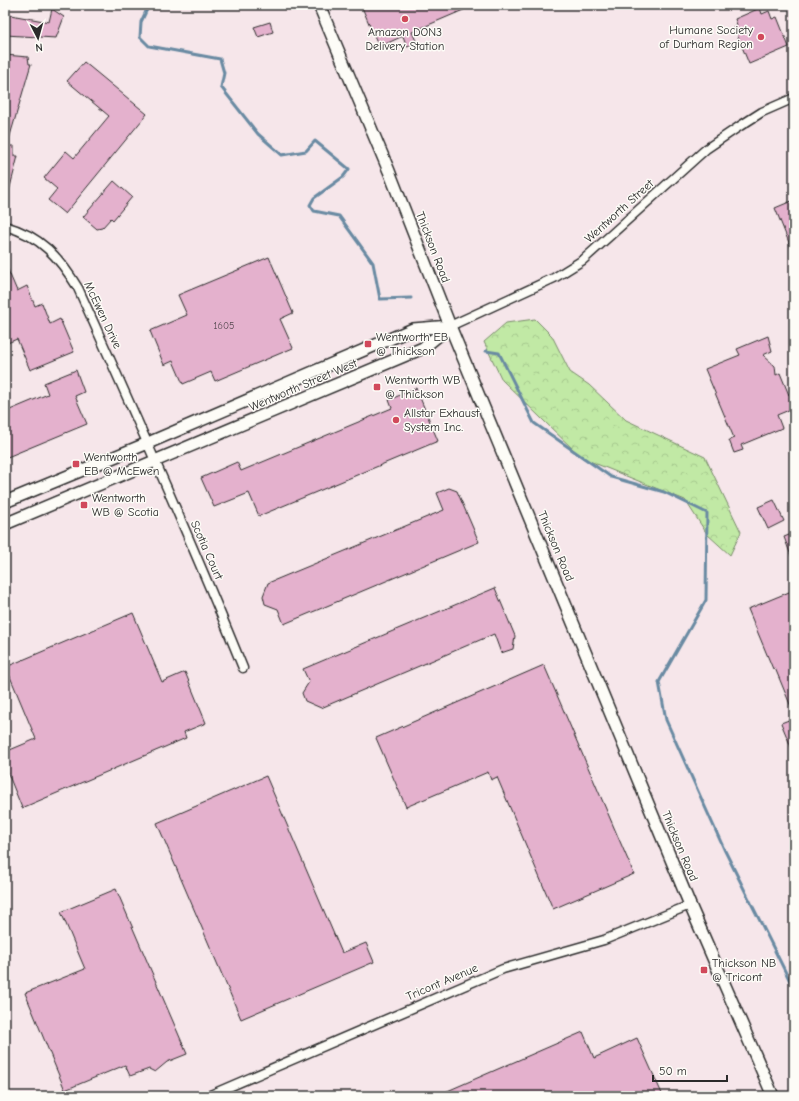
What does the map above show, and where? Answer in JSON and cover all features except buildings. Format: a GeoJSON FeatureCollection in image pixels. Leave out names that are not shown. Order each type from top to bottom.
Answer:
{"type":"FeatureCollection","features":[{"type":"Feature","properties":{"kind":"main road","name":"Thickson Road"},"geometry":{"type":"LineString","coordinates":[[319,5],[389,171],[450,326],[690,905],[772,1096]]}},
{"type":"Feature","properties":{"kind":"main road","name":"Wentworth Street West"},"geometry":{"type":"LineString","coordinates":[[5,502],[148,443],[412,329],[450,326]]}},
{"type":"Feature","properties":{"kind":"main road","name":"Wentworth Street West"},"geometry":{"type":"LineString","coordinates":[[5,524],[423,348],[450,326]]}},
{"type":"Feature","properties":{"kind":"street","name":"Wentworth Street"},"geometry":{"type":"LineString","coordinates":[[450,326],[554,278],[583,260],[706,149],[762,112],[794,98]]}},
{"type":"Feature","properties":{"kind":"street","name":"McEwen Drive"},"geometry":{"type":"LineString","coordinates":[[5,226],[17,229],[46,246],[66,268],[78,288],[148,443]]}},
{"type":"Feature","properties":{"kind":"street","name":"Scotia Court"},"geometry":{"type":"LineString","coordinates":[[148,443],[243,668]]}},
{"type":"Feature","properties":{"kind":"street","name":"Tricont Avenue"},"geometry":{"type":"LineString","coordinates":[[208,1096],[503,969],[604,940],[690,905]]}},
{"type":"Feature","properties":{"kind":"green space"},"geometry":{"type":"Polygon","coordinates":[[[535,319],[552,336],[570,372],[589,385],[626,420],[705,457],[741,532],[730,555],[707,534],[685,500],[582,458],[502,380],[484,342],[506,323],[535,319]]]}},
{"type":"Feature","properties":{"kind":"waterway"},"geometry":{"type":"LineString","coordinates":[[149,5],[141,22],[140,37],[149,46],[220,59],[224,73],[221,87],[258,134],[282,155],[306,151],[315,141],[349,169],[343,177],[314,198],[310,205],[314,211],[339,216],[373,263],[380,299],[411,298]]}},
{"type":"Feature","properties":{"kind":"waterway"},"geometry":{"type":"LineString","coordinates":[[486,351],[499,353],[534,423],[611,477],[664,492],[707,513],[706,600],[659,682],[666,720],[724,849],[794,989]]}},
{"type":"Feature","properties":{"kind":"place","name":"Amazon DON3 Delivery Station"},"geometry":{"type":"Point","coordinates":[405,19]}},
{"type":"Feature","properties":{"kind":"place","name":"Humane Society of Durham Region"},"geometry":{"type":"Point","coordinates":[761,37]}},
{"type":"Feature","properties":{"kind":"place","name":"Wentworth EB @ Thickson"},"geometry":{"type":"Point","coordinates":[368,344]}},
{"type":"Feature","properties":{"kind":"place","name":"Wentworth WB @ Thickson"},"geometry":{"type":"Point","coordinates":[377,387]}},
{"type":"Feature","properties":{"kind":"place","name":"Allstar Exhaust System Inc."},"geometry":{"type":"Point","coordinates":[396,420]}},
{"type":"Feature","properties":{"kind":"place","name":"Wentworth EB @ McEwen"},"geometry":{"type":"Point","coordinates":[76,464]}},
{"type":"Feature","properties":{"kind":"place","name":"Wentworth WB @ Scotia"},"geometry":{"type":"Point","coordinates":[84,505]}},
{"type":"Feature","properties":{"kind":"place","name":"Thickson NB @ Tricont"},"geometry":{"type":"Point","coordinates":[704,970]}}]}
